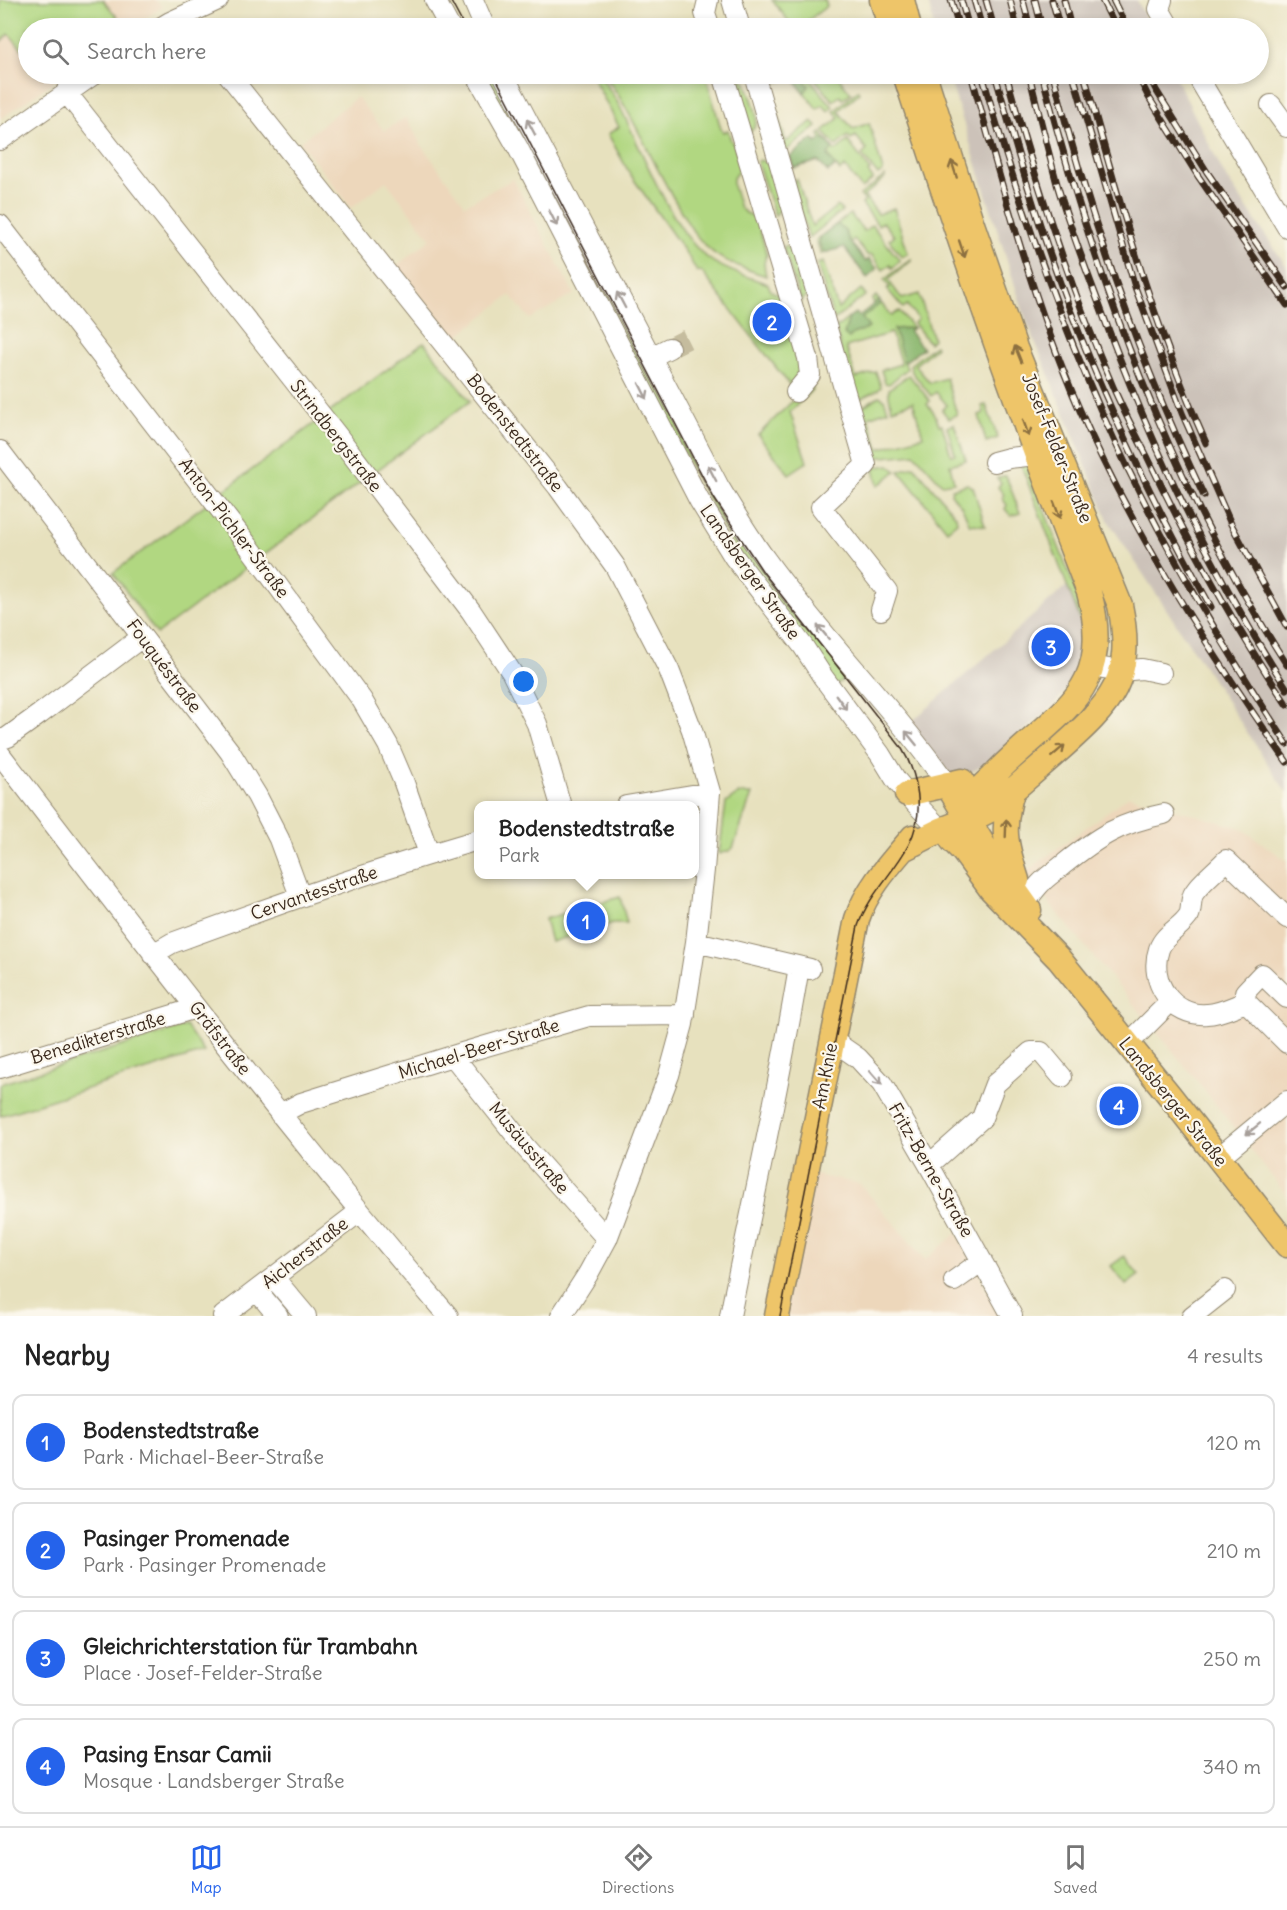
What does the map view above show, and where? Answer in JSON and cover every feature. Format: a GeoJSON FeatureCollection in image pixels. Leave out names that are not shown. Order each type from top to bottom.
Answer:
{"type":"FeatureCollection","features":[{"type":"Feature","properties":{"kind":"main road"},"geometry":{"type":"LineString","coordinates":[[882,0],[888,18]]}},
{"type":"Feature","properties":{"kind":"main road"},"geometry":{"type":"LineString","coordinates":[[902,0],[906,18]]}},
{"type":"Feature","properties":{"kind":"main road","name":"Josef-Felder-Straße"},"geometry":{"type":"LineString","coordinates":[[908,84],[954,226],[1046,451],[1120,605],[1125,640],[1121,671],[1113,692],[1100,712],[990,810],[969,819],[971,800],[1008,761],[1067,709],[1081,691],[1091,666],[1095,645],[1094,611],[1089,592],[1046,451],[1016,348],[972,224],[927,84]]}},
{"type":"Feature","properties":{"kind":"main road","name":"Josef-Felder-Straße"},"geometry":{"type":"LineString","coordinates":[[947,784],[972,778],[1008,761]]}},
{"type":"Feature","properties":{"kind":"main road"},"geometry":{"type":"LineString","coordinates":[[907,794],[947,784]]}},
{"type":"Feature","properties":{"kind":"main road","name":"Landsberger Straße"},"geometry":{"type":"LineString","coordinates":[[947,784],[1004,876],[1019,909],[1287,1245]]}},
{"type":"Feature","properties":{"kind":"main road"},"geometry":{"type":"LineString","coordinates":[[1013,789],[1006,820],[1005,842],[1019,909]]}},
{"type":"Feature","properties":{"kind":"main road"},"geometry":{"type":"LineString","coordinates":[[963,851],[969,819]]}},
{"type":"Feature","properties":{"kind":"main road","name":"Am Knie"},"geometry":{"type":"LineString","coordinates":[[777,1316],[853,935],[860,910],[878,880],[903,849],[935,824],[969,819]]}},
{"type":"Feature","properties":{"kind":"main road","name":"Landsberger Straße"},"geometry":{"type":"LineString","coordinates":[[935,824],[963,851],[991,890],[1019,909]]}},
{"type":"Feature","properties":{"kind":"street"},"geometry":{"type":"LineString","coordinates":[[193,18],[218,0]]}},
{"type":"Feature","properties":{"kind":"street"},"geometry":{"type":"LineString","coordinates":[[435,0],[445,18]]}},
{"type":"Feature","properties":{"kind":"street"},"geometry":{"type":"LineString","coordinates":[[473,0],[481,18]]}},
{"type":"Feature","properties":{"kind":"street"},"geometry":{"type":"LineString","coordinates":[[707,18],[705,13],[708,0]]}},
{"type":"Feature","properties":{"kind":"street"},"geometry":{"type":"LineString","coordinates":[[732,0],[737,18]]}},
{"type":"Feature","properties":{"kind":"street"},"geometry":{"type":"LineString","coordinates":[[1162,0],[1159,9],[1164,18]]}},
{"type":"Feature","properties":{"kind":"street"},"geometry":{"type":"LineString","coordinates":[[0,140],[78,84]]}},
{"type":"Feature","properties":{"kind":"street","name":"Bodenstedtstraße"},"geometry":{"type":"LineString","coordinates":[[237,84],[336,199],[558,487],[615,566],[669,670],[692,730],[711,792],[696,942],[685,1015],[669,1075],[607,1239],[561,1316]]}},
{"type":"Feature","properties":{"kind":"street","name":"Landsberger Straße"},"geometry":{"type":"LineString","coordinates":[[481,84],[529,191],[699,500],[734,556],[803,646],[907,794],[935,824]]}},
{"type":"Feature","properties":{"kind":"street","name":"Landsberger Straße"},"geometry":{"type":"LineString","coordinates":[[508,84],[719,488],[766,561],[932,762],[947,784]]}},
{"type":"Feature","properties":{"kind":"street"},"geometry":{"type":"LineString","coordinates":[[726,84],[808,358],[810,375]]}},
{"type":"Feature","properties":{"kind":"street"},"geometry":{"type":"LineString","coordinates":[[758,84],[770,130],[783,156],[819,298],[831,324],[837,363],[868,465],[821,507],[887,591],[881,610]]}},
{"type":"Feature","properties":{"kind":"street"},"geometry":{"type":"LineString","coordinates":[[1203,84],[1279,196],[1287,227]]}},
{"type":"Feature","properties":{"kind":"street","name":"Strindbergstraße"},"geometry":{"type":"LineString","coordinates":[[66,92],[330,426],[471,611],[512,673],[537,724],[560,801]]}},
{"type":"Feature","properties":{"kind":"street"},"geometry":{"type":"LineString","coordinates":[[1271,105],[1287,127]]}},
{"type":"Feature","properties":{"kind":"street"},"geometry":{"type":"LineString","coordinates":[[745,149],[770,130]]}},
{"type":"Feature","properties":{"kind":"street","name":"Anton-Pichler-Straße"},"geometry":{"type":"LineString","coordinates":[[0,225],[243,538],[362,700],[388,745],[404,780],[429,854]]}},
{"type":"Feature","properties":{"kind":"street"},"geometry":{"type":"LineString","coordinates":[[776,251],[805,237]]}},
{"type":"Feature","properties":{"kind":"street"},"geometry":{"type":"LineString","coordinates":[[767,282],[787,288]]}},
{"type":"Feature","properties":{"kind":"street"},"geometry":{"type":"LineString","coordinates":[[795,317],[819,298]]}},
{"type":"Feature","properties":{"kind":"street"},"geometry":{"type":"LineString","coordinates":[[651,357],[669,348]]}},
{"type":"Feature","properties":{"kind":"street"},"geometry":{"type":"LineString","coordinates":[[796,392],[810,375],[837,363]]}},
{"type":"Feature","properties":{"kind":"street"},"geometry":{"type":"LineString","coordinates":[[994,462],[1046,451]]}},
{"type":"Feature","properties":{"kind":"street","name":"Fouquéstraße"},"geometry":{"type":"LineString","coordinates":[[0,452],[236,761],[279,839],[300,896]]}},
{"type":"Feature","properties":{"kind":"street"},"geometry":{"type":"LineString","coordinates":[[0,740],[8,737],[40,714],[142,637]]}},
{"type":"Feature","properties":{"kind":"street"},"geometry":{"type":"LineString","coordinates":[[1091,666],[1121,671],[1142,669],[1161,673]]}},
{"type":"Feature","properties":{"kind":"street","name":"Gräfstraße"},"geometry":{"type":"LineString","coordinates":[[0,754],[153,954],[280,1114],[359,1212],[448,1316]]}},
{"type":"Feature","properties":{"kind":"street"},"geometry":{"type":"LineString","coordinates":[[656,801],[711,792]]}},
{"type":"Feature","properties":{"kind":"street"},"geometry":{"type":"LineString","coordinates":[[1019,909],[1039,885],[1097,839],[1126,823],[1164,814]]}},
{"type":"Feature","properties":{"kind":"street","name":"Cervantesstraße"},"geometry":{"type":"LineString","coordinates":[[153,954],[172,943],[300,896],[474,841]]}},
{"type":"Feature","properties":{"kind":"street"},"geometry":{"type":"LineString","coordinates":[[1246,1002],[1208,1014],[1188,1012],[1170,1002],[1156,974],[1159,948],[1166,937],[1189,915],[1193,894],[1226,860],[1287,918]]}},
{"type":"Feature","properties":{"kind":"street"},"geometry":{"type":"LineString","coordinates":[[696,942],[806,968],[777,1087],[730,1316]]}},
{"type":"Feature","properties":{"kind":"street"},"geometry":{"type":"LineString","coordinates":[[1287,998],[1262,974],[1245,992],[1246,1002],[1287,1043]]}},
{"type":"Feature","properties":{"kind":"street"},"geometry":{"type":"LineString","coordinates":[[1128,1044],[1170,1002]]}},
{"type":"Feature","properties":{"kind":"street","name":"Benedikterstraße"},"geometry":{"type":"LineString","coordinates":[[0,1068],[196,1008]]}},
{"type":"Feature","properties":{"kind":"street","name":"Michael-Beer-Straße"},"geometry":{"type":"LineString","coordinates":[[280,1114],[301,1103],[590,1016],[685,1015]]}},
{"type":"Feature","properties":{"kind":"street","name":"Fritz-Berne-Straße"},"geometry":{"type":"LineString","coordinates":[[832,1040],[858,1058],[882,1084],[1012,1316]]}},
{"type":"Feature","properties":{"kind":"street"},"geometry":{"type":"LineString","coordinates":[[929,1165],[982,1118],[995,1084],[1031,1052],[1041,1052],[1062,1077]]}},
{"type":"Feature","properties":{"kind":"street","name":"Musäusstraße"},"geometry":{"type":"LineString","coordinates":[[453,1056],[525,1147],[607,1239]]}},
{"type":"Feature","properties":{"kind":"street"},"geometry":{"type":"LineString","coordinates":[[1218,1158],[1287,1101]]}},
{"type":"Feature","properties":{"kind":"street","name":"Aicherstraße"},"geometry":{"type":"LineString","coordinates":[[224,1316],[359,1212]]}},
{"type":"Feature","properties":{"kind":"street"},"geometry":{"type":"LineString","coordinates":[[954,1281],[982,1261]]}},
{"type":"Feature","properties":{"kind":"street"},"geometry":{"type":"LineString","coordinates":[[274,1278],[306,1316]]}},
{"type":"Feature","properties":{"kind":"street"},"geometry":{"type":"LineString","coordinates":[[1192,1316],[1225,1290]]}},
{"type":"Feature","properties":{"kind":"street"},"geometry":{"type":"LineString","coordinates":[[257,1291],[278,1316]]}},
{"type":"Feature","properties":{"kind":"shaded area"},"geometry":{"type":"Polygon","coordinates":[[[0,0],[156,0],[162,7],[145,18],[18,18],[18,84],[51,84],[0,119],[0,0]]]}},
{"type":"Feature","properties":{"kind":"shaded area"},"geometry":{"type":"Polygon","coordinates":[[[928,0],[1137,0],[1146,18],[932,18],[928,0]]]}},
{"type":"Feature","properties":{"kind":"shaded area"},"geometry":{"type":"Polygon","coordinates":[[[951,84],[1179,84],[1224,174],[1287,267],[1287,793],[1109,522],[1025,317],[951,84]]]}},
{"type":"Feature","properties":{"kind":"shaded area"},"geometry":{"type":"Polygon","coordinates":[[[357,97],[384,131],[406,117],[422,146],[465,205],[513,179],[574,294],[530,319],[510,295],[454,339],[396,266],[431,239],[386,181],[351,208],[300,142],[357,97]]]}},
{"type":"Feature","properties":{"kind":"shaded area"},"geometry":{"type":"Polygon","coordinates":[[[1068,585],[1088,629],[1079,675],[1052,707],[986,764],[971,772],[951,775],[908,725],[1068,585]]]}},
{"type":"Feature","properties":{"kind":"shaded area"},"geometry":{"type":"Polygon","coordinates":[[[1129,796],[1241,828],[1287,861],[1287,1196],[1196,1079],[1024,873],[1129,796]]]}},
{"type":"Feature","properties":{"kind":"shaded area"},"geometry":{"type":"Polygon","coordinates":[[[811,1174],[860,1184],[925,1260],[957,1233],[1000,1316],[783,1316],[811,1174]]]}},
{"type":"Feature","properties":{"kind":"green space"},"geometry":{"type":"Polygon","coordinates":[[[0,0],[103,0],[118,18],[18,18],[18,44],[9,34],[0,42],[0,0]]]}},
{"type":"Feature","properties":{"kind":"green space"},"geometry":{"type":"Polygon","coordinates":[[[772,0],[825,0],[827,6],[811,18],[786,18],[772,0]]]}},
{"type":"Feature","properties":{"kind":"green space"},"geometry":{"type":"Polygon","coordinates":[[[489,84],[503,84],[718,496],[852,673],[835,686],[729,538],[489,84]]]}},
{"type":"Feature","properties":{"kind":"green space"},"geometry":{"type":"Polygon","coordinates":[[[596,84],[606,84],[614,97],[658,187],[682,229],[695,246],[709,259],[723,267],[768,284],[771,291],[787,298],[807,364],[792,388],[701,271],[697,272],[630,174],[608,134],[619,127],[596,84]]]}},
{"type":"Feature","properties":{"kind":"green space"},"geometry":{"type":"Polygon","coordinates":[[[611,84],[708,84],[721,129],[723,132],[728,130],[731,141],[735,145],[741,167],[733,178],[733,186],[740,208],[756,217],[767,255],[764,262],[766,276],[721,258],[698,237],[685,219],[611,84]]]}},
{"type":"Feature","properties":{"kind":"green space"},"geometry":{"type":"Polygon","coordinates":[[[734,84],[746,84],[755,108],[756,122],[750,132],[734,84]]]}},
{"type":"Feature","properties":{"kind":"green space"},"geometry":{"type":"Polygon","coordinates":[[[797,84],[809,86],[804,93],[797,84]]]}},
{"type":"Feature","properties":{"kind":"green space"},"geometry":{"type":"Polygon","coordinates":[[[798,84],[814,84],[833,107],[828,111],[823,105],[817,109],[798,84]]]}},
{"type":"Feature","properties":{"kind":"green space"},"geometry":{"type":"Polygon","coordinates":[[[819,84],[844,84],[851,93],[843,99],[840,96],[833,101],[819,84]]]}},
{"type":"Feature","properties":{"kind":"green space"},"geometry":{"type":"Polygon","coordinates":[[[858,90],[859,93],[838,111],[853,129],[869,123],[883,171],[878,175],[862,155],[867,150],[856,136],[851,139],[848,136],[836,146],[823,131],[839,118],[834,111],[858,90]]]}},
{"type":"Feature","properties":{"kind":"green space"},"geometry":{"type":"Polygon","coordinates":[[[772,96],[786,142],[812,121],[817,127],[783,153],[767,98],[772,96]]]}},
{"type":"Feature","properties":{"kind":"green space"},"geometry":{"type":"Polygon","coordinates":[[[821,133],[835,151],[848,141],[870,170],[868,172],[873,179],[862,189],[845,167],[840,171],[836,166],[828,172],[818,161],[794,168],[790,158],[813,139],[816,143],[821,139],[819,135],[821,133]]]}},
{"type":"Feature","properties":{"kind":"green space"},"geometry":{"type":"Polygon","coordinates":[[[813,139],[816,143],[822,139],[827,141],[833,148],[828,155],[835,166],[828,172],[818,161],[794,168],[790,157],[813,139]]]}},
{"type":"Feature","properties":{"kind":"green space"},"geometry":{"type":"Polygon","coordinates":[[[760,160],[771,165],[782,207],[775,216],[757,162],[760,160]]]}},
{"type":"Feature","properties":{"kind":"green space"},"geometry":{"type":"Polygon","coordinates":[[[885,176],[864,196],[878,214],[894,208],[908,253],[902,257],[889,240],[894,236],[883,222],[878,225],[862,204],[865,201],[860,195],[885,176]]]}},
{"type":"Feature","properties":{"kind":"green space"},"geometry":{"type":"Polygon","coordinates":[[[797,179],[812,226],[837,206],[842,211],[809,238],[792,181],[797,179]]]}},
{"type":"Feature","properties":{"kind":"green space"},"geometry":{"type":"Polygon","coordinates":[[[850,214],[864,231],[872,225],[900,261],[892,268],[890,265],[883,270],[871,254],[868,256],[854,239],[850,243],[866,262],[869,259],[877,269],[867,278],[844,247],[821,254],[816,240],[850,214]]]}},
{"type":"Feature","properties":{"kind":"green space"},"geometry":{"type":"Polygon","coordinates":[[[837,224],[844,229],[850,242],[866,262],[869,259],[877,269],[867,278],[844,247],[824,253],[819,243],[821,236],[837,224]]]}},
{"type":"Feature","properties":{"kind":"green space"},"geometry":{"type":"Polygon","coordinates":[[[783,247],[797,251],[807,295],[801,302],[783,247]]]}},
{"type":"Feature","properties":{"kind":"green space"},"geometry":{"type":"Polygon","coordinates":[[[911,259],[888,280],[902,299],[919,294],[933,339],[929,343],[914,323],[918,319],[907,305],[903,308],[887,289],[890,287],[884,280],[911,259]]]}},
{"type":"Feature","properties":{"kind":"green space"},"geometry":{"type":"Polygon","coordinates":[[[823,262],[838,309],[861,289],[866,295],[834,320],[817,264],[823,262]]]}},
{"type":"Feature","properties":{"kind":"green space"},"geometry":{"type":"Polygon","coordinates":[[[876,296],[891,316],[899,311],[913,328],[894,329],[907,369],[889,384],[885,383],[881,370],[901,364],[891,333],[846,347],[856,378],[876,372],[881,387],[853,403],[836,328],[855,313],[859,316],[875,304],[872,300],[876,296]]]}},
{"type":"Feature","properties":{"kind":"green space"},"geometry":{"type":"Polygon","coordinates":[[[879,300],[881,303],[862,318],[869,328],[849,338],[844,334],[849,318],[855,313],[859,316],[879,300]]]}},
{"type":"Feature","properties":{"kind":"green space"},"geometry":{"type":"Polygon","coordinates":[[[913,328],[909,331],[923,348],[904,362],[894,329],[913,328]]]}},
{"type":"Feature","properties":{"kind":"green space"},"geometry":{"type":"Polygon","coordinates":[[[424,342],[470,401],[157,634],[113,573],[424,342]]]}},
{"type":"Feature","properties":{"kind":"green space"},"geometry":{"type":"Polygon","coordinates":[[[935,345],[936,347],[915,365],[930,383],[946,378],[957,414],[949,419],[942,410],[947,405],[936,392],[931,396],[912,372],[910,365],[935,345]]]}},
{"type":"Feature","properties":{"kind":"green space"},"geometry":{"type":"Polygon","coordinates":[[[909,375],[930,401],[927,404],[935,414],[939,425],[942,425],[951,455],[955,454],[947,427],[954,424],[966,460],[950,465],[954,482],[942,484],[915,454],[872,458],[859,409],[879,396],[884,399],[888,410],[868,417],[879,449],[923,436],[913,402],[892,409],[889,396],[889,389],[909,375]]]}},
{"type":"Feature","properties":{"kind":"green space"},"geometry":{"type":"Polygon","coordinates":[[[810,384],[813,389],[790,412],[807,462],[789,474],[758,435],[810,384]]]}},
{"type":"Feature","properties":{"kind":"green space"},"geometry":{"type":"Polygon","coordinates":[[[986,405],[998,438],[986,442],[979,415],[984,413],[982,406],[986,405]]]}},
{"type":"Feature","properties":{"kind":"green space"},"geometry":{"type":"Polygon","coordinates":[[[1031,461],[1034,469],[1029,471],[1087,619],[1080,619],[1021,465],[1031,461]]]}},
{"type":"Feature","properties":{"kind":"green space"},"geometry":{"type":"Polygon","coordinates":[[[889,465],[896,471],[878,486],[874,469],[889,465]]]}},
{"type":"Feature","properties":{"kind":"green space"},"geometry":{"type":"Polygon","coordinates":[[[914,466],[956,516],[957,522],[947,530],[899,471],[914,466]]]}},
{"type":"Feature","properties":{"kind":"green space"},"geometry":{"type":"Polygon","coordinates":[[[1006,476],[1020,513],[1011,516],[1005,509],[1007,505],[1002,498],[1004,495],[998,487],[1001,483],[997,478],[1006,476]]]}},
{"type":"Feature","properties":{"kind":"green space"},"geometry":{"type":"Polygon","coordinates":[[[967,484],[973,487],[985,526],[970,525],[962,507],[951,494],[952,489],[967,484]]]}},
{"type":"Feature","properties":{"kind":"green space"},"geometry":{"type":"Polygon","coordinates":[[[738,794],[752,794],[733,848],[719,854],[726,803],[738,794]]]}},
{"type":"Feature","properties":{"kind":"green space"},"geometry":{"type":"Polygon","coordinates":[[[620,897],[627,923],[613,923],[551,942],[545,919],[620,897]]]}},
{"type":"Feature","properties":{"kind":"green space"},"geometry":{"type":"Polygon","coordinates":[[[186,1026],[204,1052],[0,1116],[0,1084],[186,1026]]]}},
{"type":"Feature","properties":{"kind":"green space"},"geometry":{"type":"Polygon","coordinates":[[[1124,1256],[1139,1275],[1126,1285],[1111,1266],[1124,1256]]]}},
{"type":"Feature","properties":{"kind":"tunnel"},"geometry":{"type":"LineString","coordinates":[[669,348],[689,338]]}},
{"type":"Feature","properties":{"kind":"tram line"},"geometry":{"type":"LineString","coordinates":[[450,0],[460,18]]}},
{"type":"Feature","properties":{"kind":"tram line"},"geometry":{"type":"LineString","coordinates":[[499,84],[714,498],[763,572],[901,747],[916,782],[918,807],[914,832],[903,855],[868,904],[858,926],[780,1316]]}},
{"type":"Feature","properties":{"kind":"railway"},"geometry":{"type":"LineString","coordinates":[[951,0],[956,18]]}},
{"type":"Feature","properties":{"kind":"railway"},"geometry":{"type":"LineString","coordinates":[[961,0],[966,18]]}},
{"type":"Feature","properties":{"kind":"railway"},"geometry":{"type":"LineString","coordinates":[[974,0],[979,18]]}},
{"type":"Feature","properties":{"kind":"railway"},"geometry":{"type":"LineString","coordinates":[[986,0],[991,18]]}},
{"type":"Feature","properties":{"kind":"railway"},"geometry":{"type":"LineString","coordinates":[[1010,0],[1014,18]]}},
{"type":"Feature","properties":{"kind":"railway"},"geometry":{"type":"LineString","coordinates":[[1023,0],[1028,18]]}},
{"type":"Feature","properties":{"kind":"railway"},"geometry":{"type":"LineString","coordinates":[[1035,0],[1040,18]]}},
{"type":"Feature","properties":{"kind":"railway"},"geometry":{"type":"LineString","coordinates":[[1052,0],[1057,18]]}},
{"type":"Feature","properties":{"kind":"railway"},"geometry":{"type":"LineString","coordinates":[[1064,0],[1068,18]]}},
{"type":"Feature","properties":{"kind":"railway"},"geometry":{"type":"LineString","coordinates":[[1102,0],[1111,18]]}},
{"type":"Feature","properties":{"kind":"railway"},"geometry":{"type":"LineString","coordinates":[[1113,0],[1122,18]]}},
{"type":"Feature","properties":{"kind":"railway"},"geometry":{"type":"LineString","coordinates":[[974,84],[1032,283],[1061,366],[1078,406],[1147,545],[1229,677],[1287,762]]}},
{"type":"Feature","properties":{"kind":"railway"},"geometry":{"type":"LineString","coordinates":[[985,84],[1032,236],[1051,289],[1117,446],[1158,529],[1193,592],[1287,744]]}},
{"type":"Feature","properties":{"kind":"railway"},"geometry":{"type":"LineString","coordinates":[[998,84],[1020,162],[1058,278],[1084,346],[1135,460],[1211,607]]}},
{"type":"Feature","properties":{"kind":"railway"},"geometry":{"type":"LineString","coordinates":[[1009,84],[1054,232],[1082,310],[1117,396],[1212,583],[1287,705]]}},
{"type":"Feature","properties":{"kind":"railway"},"geometry":{"type":"LineString","coordinates":[[1032,84],[1057,184],[1082,259],[1138,404],[1206,550],[1287,689]]}},
{"type":"Feature","properties":{"kind":"railway"},"geometry":{"type":"LineString","coordinates":[[1045,84],[1086,227],[1141,379],[1208,527],[1287,665]]}},
{"type":"Feature","properties":{"kind":"railway"},"geometry":{"type":"LineString","coordinates":[[1056,84],[1083,182],[1118,289],[1158,393],[1204,496]]}},
{"type":"Feature","properties":{"kind":"railway"},"geometry":{"type":"LineString","coordinates":[[1076,84],[1135,287],[1182,413],[1231,524],[1287,627]]}},
{"type":"Feature","properties":{"kind":"railway"},"geometry":{"type":"LineString","coordinates":[[1087,84],[1153,307],[1206,443]]}},
{"type":"Feature","properties":{"kind":"railway"},"geometry":{"type":"LineString","coordinates":[[1142,84],[1198,176],[1287,305]]}},
{"type":"Feature","properties":{"kind":"railway"},"geometry":{"type":"LineString","coordinates":[[1153,84],[1207,172],[1287,287]]}},
{"type":"Feature","properties":{"kind":"place","name":"Pasinger Promenade"},"geometry":{"type":"Point","coordinates":[772,322]}},
{"type":"Feature","properties":{"kind":"place","name":"Gleichrichterstation für Trambahn"},"geometry":{"type":"Point","coordinates":[1051,647]}},
{"type":"Feature","properties":{"kind":"place","name":"Bodenstedtstraße"},"geometry":{"type":"Point","coordinates":[586,921]}},
{"type":"Feature","properties":{"kind":"place","name":"Pasing Ensar Camii"},"geometry":{"type":"Point","coordinates":[1119,1106]}}]}
